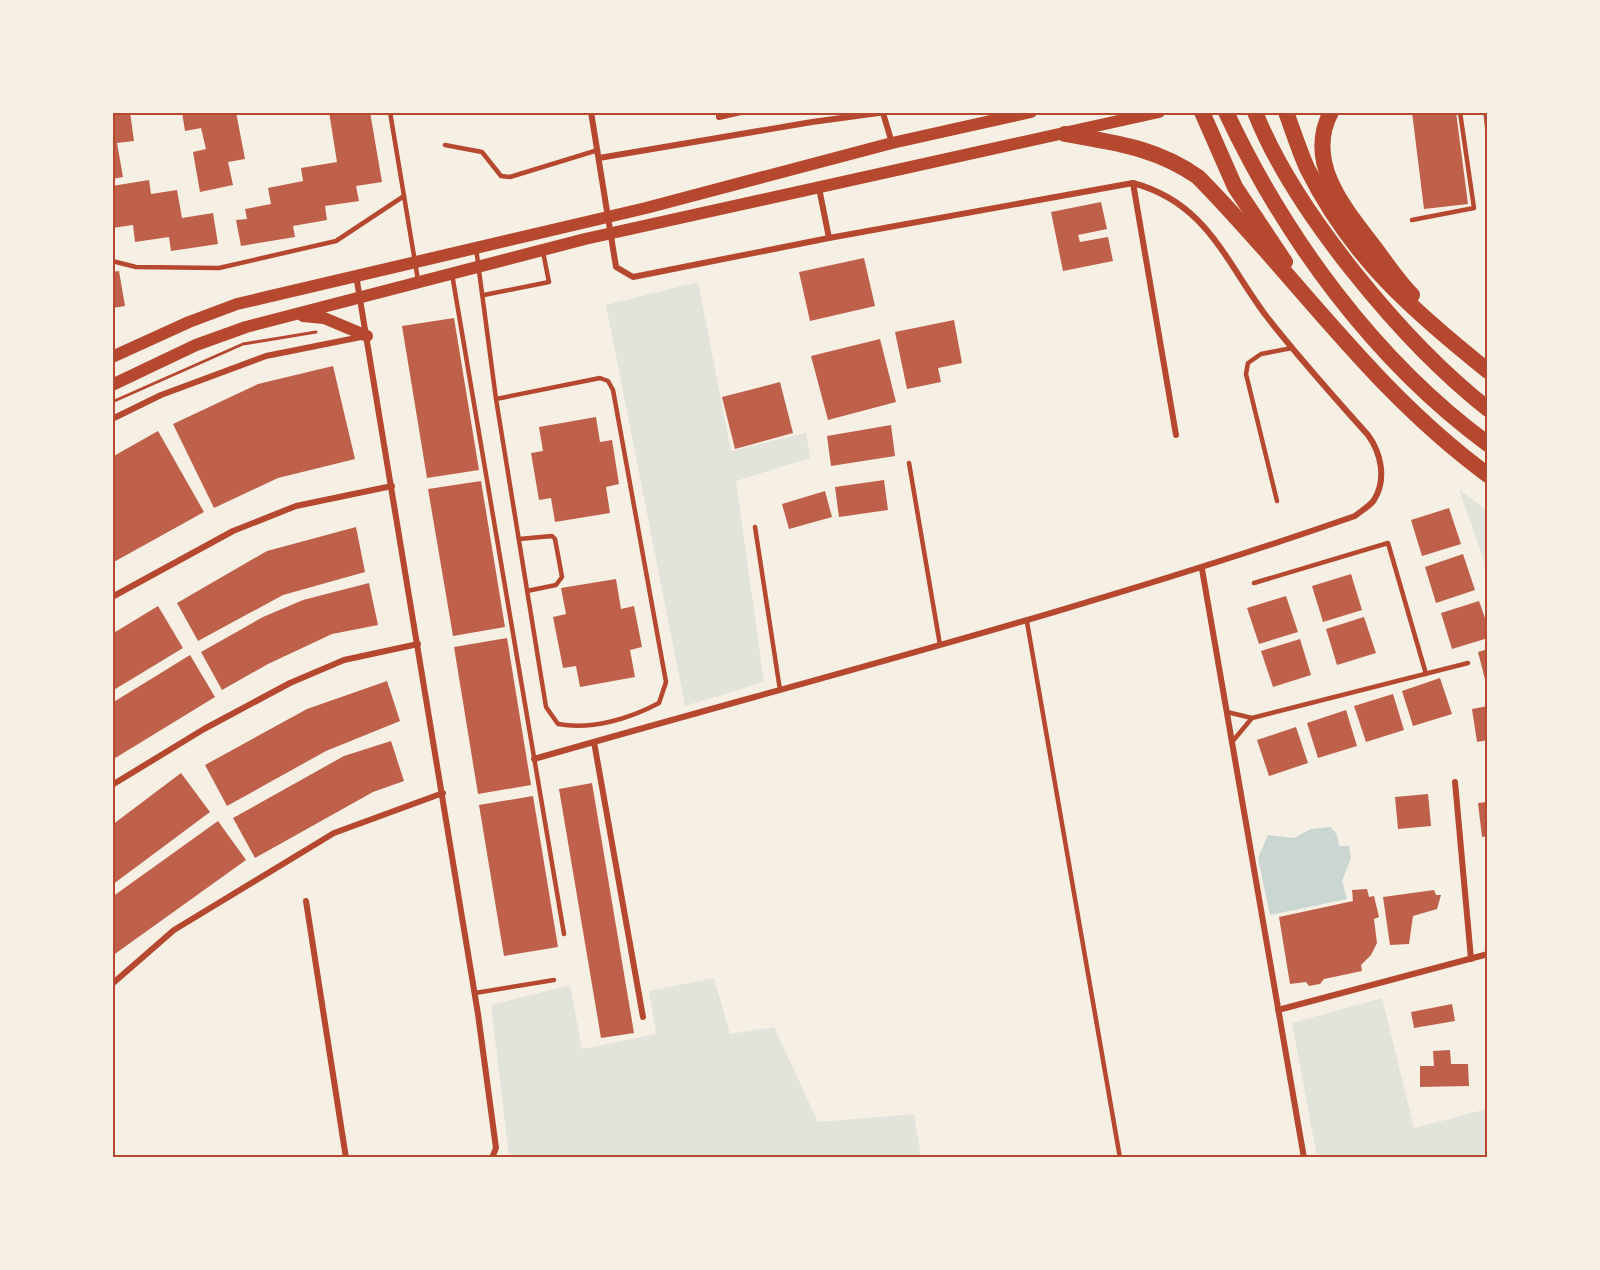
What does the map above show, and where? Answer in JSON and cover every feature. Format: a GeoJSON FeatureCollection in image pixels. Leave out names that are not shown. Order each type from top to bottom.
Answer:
{"type":"FeatureCollection","features":[{"type":"Feature","properties":{"kind":"highway"},"geometry":{"type":"LineString","coordinates":[[1203,112],[1236,187],[1329,327]]}},
{"type":"Feature","properties":{"kind":"highway"},"geometry":{"type":"LineString","coordinates":[[1226,112],[1276,208],[1309,258],[1344,303],[1437,402],[1488,444]]}},
{"type":"Feature","properties":{"kind":"highway"},"geometry":{"type":"LineString","coordinates":[[1255,112],[1292,184],[1347,262],[1395,319],[1446,373],[1488,410]]}},
{"type":"Feature","properties":{"kind":"highway"},"geometry":{"type":"LineString","coordinates":[[1286,112],[1306,166]]}},
{"type":"Feature","properties":{"kind":"highway"},"geometry":{"type":"LineString","coordinates":[[1331,112],[1323,153],[1326,172],[1340,202],[1407,290],[1472,359]]}},
{"type":"Feature","properties":{"kind":"highway"},"geometry":{"type":"LineString","coordinates":[[1065,134],[1154,152],[1198,177],[1329,327],[1425,426],[1488,476]]}},
{"type":"Feature","properties":{"kind":"highway"},"geometry":{"type":"LineString","coordinates":[[1236,187],[1246,152],[1257,143],[1284,141],[1293,147],[1346,233],[1372,267],[1400,298],[1488,371]]}},
{"type":"Feature","properties":{"kind":"main road"},"geometry":{"type":"LineString","coordinates":[[112,357],[189,322],[237,304],[475,246],[646,208],[892,143],[1031,112]]}},
{"type":"Feature","properties":{"kind":"main road"},"geometry":{"type":"LineString","coordinates":[[112,385],[196,345],[246,327],[585,239],[1159,112]]}},
{"type":"Feature","properties":{"kind":"main road"},"geometry":{"type":"LineString","coordinates":[[293,315],[324,318],[368,336]]}},
{"type":"Feature","properties":{"kind":"street"},"geometry":{"type":"LineString","coordinates":[[534,759],[1028,622],[1202,569],[1355,516],[1374,500],[1381,476],[1379,450],[1292,348],[1197,218],[1175,199],[1158,190],[1133,183],[829,238],[633,277],[616,267],[591,112]]}},
{"type":"Feature","properties":{"kind":"street"},"geometry":{"type":"LineString","coordinates":[[719,112],[719,117],[741,112]]}},
{"type":"Feature","properties":{"kind":"street"},"geometry":{"type":"LineString","coordinates":[[599,158],[812,122],[884,113],[892,143]]}},
{"type":"Feature","properties":{"kind":"street"},"geometry":{"type":"LineString","coordinates":[[1133,183],[1176,435]]}},
{"type":"Feature","properties":{"kind":"street"},"geometry":{"type":"LineString","coordinates":[[819,188],[829,238]]}},
{"type":"Feature","properties":{"kind":"street"},"geometry":{"type":"LineString","coordinates":[[356,274],[475,993],[495,1148],[492,1158]]}},
{"type":"Feature","properties":{"kind":"street"},"geometry":{"type":"LineString","coordinates":[[112,419],[161,395],[266,356],[368,336]]}},
{"type":"Feature","properties":{"kind":"street"},"geometry":{"type":"LineString","coordinates":[[112,597],[233,531],[296,506],[392,486]]}},
{"type":"Feature","properties":{"kind":"street"},"geometry":{"type":"LineString","coordinates":[[1202,569],[1304,1158]]}},
{"type":"Feature","properties":{"kind":"street"},"geometry":{"type":"LineString","coordinates":[[112,785],[204,729],[290,683],[344,660],[418,644]]}},
{"type":"Feature","properties":{"kind":"street"},"geometry":{"type":"LineString","coordinates":[[594,742],[643,1017]]}},
{"type":"Feature","properties":{"kind":"street"},"geometry":{"type":"LineString","coordinates":[[1455,782],[1471,959]]}},
{"type":"Feature","properties":{"kind":"street"},"geometry":{"type":"LineString","coordinates":[[112,984],[174,930],[334,833],[443,793]]}},
{"type":"Feature","properties":{"kind":"street"},"geometry":{"type":"LineString","coordinates":[[306,901],[346,1158]]}},
{"type":"Feature","properties":{"kind":"street"},"geometry":{"type":"LineString","coordinates":[[1278,1010],[1488,954]]}},
{"type":"Feature","properties":{"kind":"street"},"geometry":{"type":"LineString","coordinates":[[237,1158],[258,1158]]}},
{"type":"Feature","properties":{"kind":"lane"},"geometry":{"type":"LineString","coordinates":[[390,112],[418,283]]}},
{"type":"Feature","properties":{"kind":"lane"},"geometry":{"type":"LineString","coordinates":[[1412,220],[1474,208],[1460,112]]}},
{"type":"Feature","properties":{"kind":"lane"},"geometry":{"type":"LineString","coordinates":[[445,145],[482,152],[501,176],[510,177],[598,149]]}},
{"type":"Feature","properties":{"kind":"lane"},"geometry":{"type":"LineString","coordinates":[[112,261],[136,267],[219,268],[336,241],[404,196]]}},
{"type":"Feature","properties":{"kind":"lane"},"geometry":{"type":"LineString","coordinates":[[475,246],[484,295],[496,399],[546,707],[558,724],[572,727],[632,717],[659,703],[666,682],[613,390],[608,381],[600,378],[496,399]]}},
{"type":"Feature","properties":{"kind":"lane"},"geometry":{"type":"LineString","coordinates":[[484,295],[549,282],[543,250]]}},
{"type":"Feature","properties":{"kind":"lane"},"geometry":{"type":"LineString","coordinates":[[452,274],[564,934]]}},
{"type":"Feature","properties":{"kind":"lane"},"geometry":{"type":"LineString","coordinates":[[1277,501],[1246,374],[1248,363],[1261,354],[1292,348]]}},
{"type":"Feature","properties":{"kind":"lane"},"geometry":{"type":"LineString","coordinates":[[909,464],[940,645]]}},
{"type":"Feature","properties":{"kind":"lane"},"geometry":{"type":"LineString","coordinates":[[755,527],[780,691]]}},
{"type":"Feature","properties":{"kind":"lane"},"geometry":{"type":"LineString","coordinates":[[519,539],[552,536],[555,539],[562,577],[556,585],[527,591]]}},
{"type":"Feature","properties":{"kind":"lane"},"geometry":{"type":"LineString","coordinates":[[1254,583],[1388,543],[1426,674]]}},
{"type":"Feature","properties":{"kind":"lane"},"geometry":{"type":"LineString","coordinates":[[1028,622],[1120,1158]]}},
{"type":"Feature","properties":{"kind":"lane"},"geometry":{"type":"LineString","coordinates":[[1227,712],[1252,717],[1468,663]]}},
{"type":"Feature","properties":{"kind":"lane"},"geometry":{"type":"LineString","coordinates":[[1232,742],[1252,717]]}},
{"type":"Feature","properties":{"kind":"lane"},"geometry":{"type":"LineString","coordinates":[[475,993],[554,980]]}},
{"type":"Feature","properties":{"kind":"path"},"geometry":{"type":"LineString","coordinates":[[112,402],[243,344],[321,331]]}},
{"type":"Feature","properties":{"kind":"shaded area"},"geometry":{"type":"Polygon","coordinates":[[[698,282],[731,451],[806,433],[810,458],[736,481],[764,682],[685,706],[606,305],[698,282]]]}},
{"type":"Feature","properties":{"kind":"shaded area"},"geometry":{"type":"Polygon","coordinates":[[[1459,489],[1487,511],[1487,570],[1459,489]]]}},
{"type":"Feature","properties":{"kind":"shaded area"},"geometry":{"type":"Polygon","coordinates":[[[1331,827],[1337,835],[1339,846],[1349,846],[1351,858],[1342,881],[1347,899],[1270,915],[1258,858],[1268,835],[1294,838],[1311,829],[1331,827]]]}},
{"type":"Feature","properties":{"kind":"shaded area"},"geometry":{"type":"Polygon","coordinates":[[[714,978],[730,1034],[774,1027],[818,1122],[914,1114],[921,1157],[509,1157],[491,1005],[570,985],[582,1049],[656,1034],[649,991],[714,978]]]}},
{"type":"Feature","properties":{"kind":"shaded area"},"geometry":{"type":"Polygon","coordinates":[[[1382,998],[1414,1128],[1487,1109],[1487,1157],[1317,1157],[1292,1023],[1382,998]]]}},
{"type":"Feature","properties":{"kind":"building"},"geometry":{"type":"Polygon","coordinates":[[[112,112],[130,112],[134,141],[117,143],[123,177],[112,179],[112,112]]]}},
{"type":"Feature","properties":{"kind":"building"},"geometry":{"type":"Polygon","coordinates":[[[182,112],[236,112],[245,159],[228,162],[233,185],[200,192],[193,152],[206,149],[201,128],[185,131],[182,112]]]}},
{"type":"Feature","properties":{"kind":"building"},"geometry":{"type":"Polygon","coordinates":[[[329,112],[370,112],[382,182],[356,186],[359,201],[325,206],[327,220],[293,226],[295,237],[241,246],[236,220],[247,219],[245,209],[271,204],[268,188],[303,181],[301,168],[337,162],[329,112]]]}},
{"type":"Feature","properties":{"kind":"building"},"geometry":{"type":"Polygon","coordinates":[[[1412,112],[1456,112],[1468,204],[1424,209],[1412,112]]]}},
{"type":"Feature","properties":{"kind":"building"},"geometry":{"type":"Polygon","coordinates":[[[1483,112],[1488,112],[1488,137],[1486,137],[1483,112]]]}},
{"type":"Feature","properties":{"kind":"building"},"geometry":{"type":"Polygon","coordinates":[[[149,180],[151,194],[177,190],[182,218],[213,213],[218,244],[171,251],[169,237],[135,242],[133,225],[112,228],[112,186],[149,180]]]}},
{"type":"Feature","properties":{"kind":"building"},"geometry":{"type":"Polygon","coordinates":[[[1101,202],[1107,229],[1078,235],[1080,242],[1108,237],[1113,261],[1063,271],[1051,212],[1101,202]]]}},
{"type":"Feature","properties":{"kind":"building"},"geometry":{"type":"Polygon","coordinates":[[[864,258],[875,306],[810,321],[799,272],[864,258]]]}},
{"type":"Feature","properties":{"kind":"building"},"geometry":{"type":"Polygon","coordinates":[[[119,271],[125,306],[112,308],[112,272],[119,271]]]}},
{"type":"Feature","properties":{"kind":"building"},"geometry":{"type":"Polygon","coordinates":[[[454,318],[479,470],[427,478],[402,326],[454,318]]]}},
{"type":"Feature","properties":{"kind":"building"},"geometry":{"type":"Polygon","coordinates":[[[954,320],[962,363],[938,368],[941,382],[907,389],[895,332],[954,320]]]}},
{"type":"Feature","properties":{"kind":"building"},"geometry":{"type":"Polygon","coordinates":[[[880,339],[896,402],[828,420],[811,356],[880,339]]]}},
{"type":"Feature","properties":{"kind":"building"},"geometry":{"type":"Polygon","coordinates":[[[333,366],[355,459],[278,478],[214,508],[173,424],[258,384],[333,366]]]}},
{"type":"Feature","properties":{"kind":"building"},"geometry":{"type":"Polygon","coordinates":[[[780,382],[793,433],[735,449],[722,397],[780,382]]]}},
{"type":"Feature","properties":{"kind":"building"},"geometry":{"type":"Polygon","coordinates":[[[596,417],[600,442],[612,440],[619,484],[606,487],[610,513],[555,522],[551,498],[539,500],[531,453],[543,451],[539,427],[596,417]]]}},
{"type":"Feature","properties":{"kind":"building"},"geometry":{"type":"Polygon","coordinates":[[[891,425],[895,456],[831,466],[827,436],[891,425]]]}},
{"type":"Feature","properties":{"kind":"building"},"geometry":{"type":"Polygon","coordinates":[[[158,431],[204,512],[112,563],[112,457],[158,431]]]}},
{"type":"Feature","properties":{"kind":"building"},"geometry":{"type":"Polygon","coordinates":[[[884,480],[888,510],[839,517],[835,487],[884,480]]]}},
{"type":"Feature","properties":{"kind":"building"},"geometry":{"type":"Polygon","coordinates":[[[481,481],[505,627],[453,636],[428,489],[481,481]]]}},
{"type":"Feature","properties":{"kind":"building"},"geometry":{"type":"Polygon","coordinates":[[[825,491],[832,517],[789,529],[782,504],[825,491]]]}},
{"type":"Feature","properties":{"kind":"building"},"geometry":{"type":"Polygon","coordinates":[[[1449,508],[1461,544],[1422,556],[1411,520],[1449,508]]]}},
{"type":"Feature","properties":{"kind":"building"},"geometry":{"type":"Polygon","coordinates":[[[356,527],[365,572],[283,595],[198,641],[177,603],[267,551],[356,527]]]}},
{"type":"Feature","properties":{"kind":"building"},"geometry":{"type":"Polygon","coordinates":[[[1463,554],[1475,590],[1436,603],[1425,567],[1463,554]]]}},
{"type":"Feature","properties":{"kind":"building"},"geometry":{"type":"Polygon","coordinates":[[[1351,574],[1362,610],[1323,622],[1312,586],[1351,574]]]}},
{"type":"Feature","properties":{"kind":"building"},"geometry":{"type":"Polygon","coordinates":[[[616,579],[621,609],[634,606],[642,647],[630,650],[635,677],[580,687],[576,666],[563,668],[553,617],[566,614],[561,588],[616,579]]]}},
{"type":"Feature","properties":{"kind":"building"},"geometry":{"type":"Polygon","coordinates":[[[369,583],[378,625],[332,634],[268,664],[222,690],[201,652],[263,617],[303,600],[369,583]]]}},
{"type":"Feature","properties":{"kind":"building"},"geometry":{"type":"Polygon","coordinates":[[[1286,596],[1298,632],[1259,644],[1247,608],[1286,596]]]}},
{"type":"Feature","properties":{"kind":"building"},"geometry":{"type":"Polygon","coordinates":[[[1479,601],[1488,627],[1488,638],[1452,649],[1441,613],[1479,601]]]}},
{"type":"Feature","properties":{"kind":"building"},"geometry":{"type":"Polygon","coordinates":[[[158,606],[183,648],[112,691],[112,634],[158,606]]]}},
{"type":"Feature","properties":{"kind":"building"},"geometry":{"type":"Polygon","coordinates":[[[1364,617],[1376,653],[1337,665],[1326,629],[1364,617]]]}},
{"type":"Feature","properties":{"kind":"building"},"geometry":{"type":"Polygon","coordinates":[[[507,638],[531,785],[478,794],[454,647],[507,638]]]}},
{"type":"Feature","properties":{"kind":"building"},"geometry":{"type":"Polygon","coordinates":[[[1300,639],[1311,675],[1273,687],[1261,651],[1300,639]]]}},
{"type":"Feature","properties":{"kind":"building"},"geometry":{"type":"Polygon","coordinates":[[[1488,649],[1488,687],[1487,687],[1478,652],[1488,649]]]}},
{"type":"Feature","properties":{"kind":"building"},"geometry":{"type":"Polygon","coordinates":[[[190,655],[215,697],[112,760],[112,703],[190,655]]]}},
{"type":"Feature","properties":{"kind":"building"},"geometry":{"type":"Polygon","coordinates":[[[1440,678],[1452,714],[1413,726],[1402,691],[1440,678]]]}},
{"type":"Feature","properties":{"kind":"building"},"geometry":{"type":"Polygon","coordinates":[[[387,681],[400,721],[326,751],[227,806],[205,765],[307,709],[387,681]]]}},
{"type":"Feature","properties":{"kind":"building"},"geometry":{"type":"Polygon","coordinates":[[[1393,694],[1404,730],[1366,742],[1354,706],[1393,694]]]}},
{"type":"Feature","properties":{"kind":"building"},"geometry":{"type":"Polygon","coordinates":[[[1488,706],[1488,740],[1477,742],[1472,709],[1488,706]]]}},
{"type":"Feature","properties":{"kind":"building"},"geometry":{"type":"Polygon","coordinates":[[[1346,710],[1357,746],[1318,758],[1307,723],[1346,710]]]}},
{"type":"Feature","properties":{"kind":"building"},"geometry":{"type":"Polygon","coordinates":[[[1296,727],[1308,763],[1269,776],[1257,740],[1296,727]]]}},
{"type":"Feature","properties":{"kind":"building"},"geometry":{"type":"Polygon","coordinates":[[[391,741],[404,781],[373,792],[255,858],[233,818],[344,756],[391,741]]]}},
{"type":"Feature","properties":{"kind":"building"},"geometry":{"type":"Polygon","coordinates":[[[181,773],[210,812],[112,885],[112,825],[181,773]]]}},
{"type":"Feature","properties":{"kind":"building"},"geometry":{"type":"Polygon","coordinates":[[[592,783],[634,1033],[601,1038],[559,789],[592,783]]]}},
{"type":"Feature","properties":{"kind":"building"},"geometry":{"type":"Polygon","coordinates":[[[1428,794],[1431,826],[1398,829],[1395,797],[1428,794]]]}},
{"type":"Feature","properties":{"kind":"building"},"geometry":{"type":"Polygon","coordinates":[[[533,796],[558,947],[504,956],[479,805],[533,796]]]}},
{"type":"Feature","properties":{"kind":"building"},"geometry":{"type":"Polygon","coordinates":[[[1488,802],[1488,836],[1482,837],[1478,803],[1488,802]]]}},
{"type":"Feature","properties":{"kind":"building"},"geometry":{"type":"Polygon","coordinates":[[[218,821],[246,860],[112,956],[112,897],[218,821]]]}},
{"type":"Feature","properties":{"kind":"building"},"geometry":{"type":"Polygon","coordinates":[[[1367,889],[1369,897],[1374,896],[1379,917],[1374,919],[1377,943],[1371,955],[1361,965],[1362,971],[1324,979],[1320,984],[1309,986],[1306,982],[1290,984],[1279,917],[1353,901],[1352,890],[1367,889]]]}},
{"type":"Feature","properties":{"kind":"building"},"geometry":{"type":"Polygon","coordinates":[[[1434,890],[1436,895],[1441,895],[1437,909],[1413,916],[1409,944],[1390,945],[1383,897],[1434,890]]]}},
{"type":"Feature","properties":{"kind":"building"},"geometry":{"type":"Polygon","coordinates":[[[1452,1004],[1455,1021],[1414,1028],[1411,1012],[1452,1004]]]}},
{"type":"Feature","properties":{"kind":"building"},"geometry":{"type":"Polygon","coordinates":[[[1450,1050],[1451,1064],[1468,1064],[1469,1086],[1420,1087],[1420,1066],[1434,1066],[1433,1051],[1450,1050]]]}}]}
